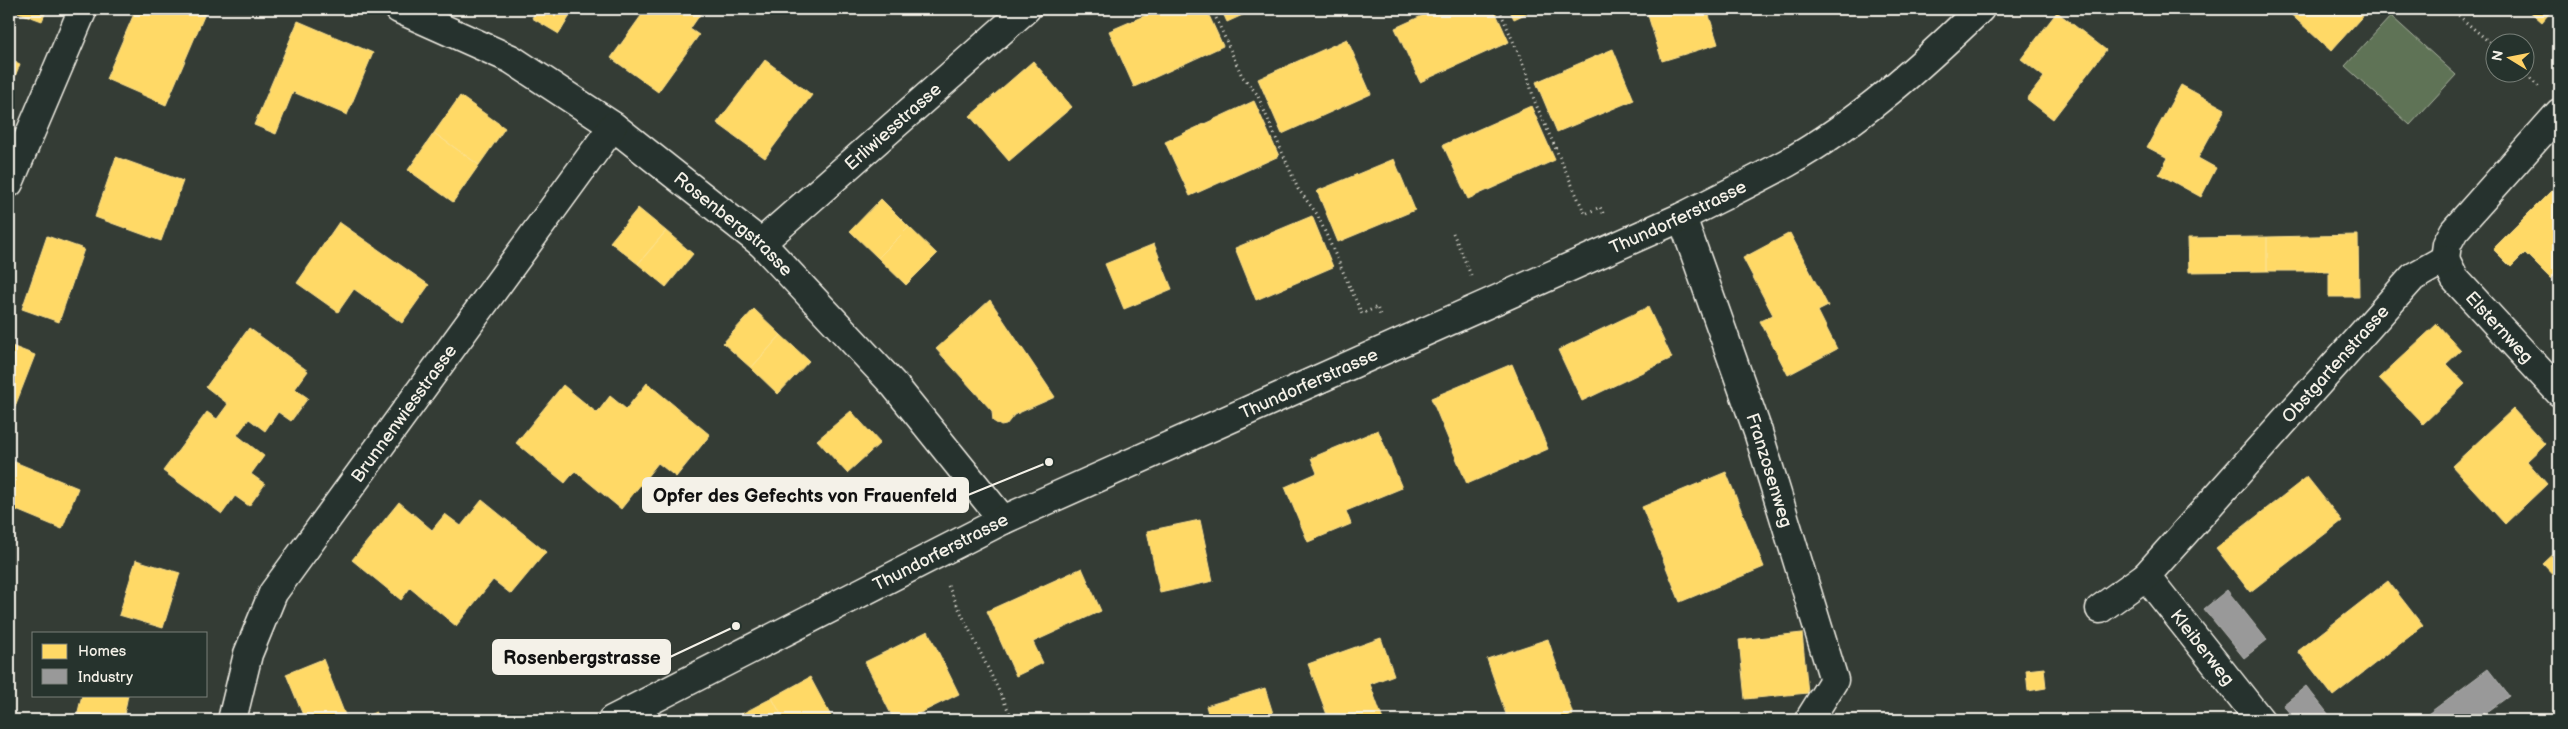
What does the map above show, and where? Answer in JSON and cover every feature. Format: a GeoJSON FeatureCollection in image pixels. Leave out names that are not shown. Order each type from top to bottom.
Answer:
{"type":"FeatureCollection","features":[{"type":"Feature","properties":{"kind":"street"},"geometry":{"type":"LineString","coordinates":[[9,183],[83,9]]}},
{"type":"Feature","properties":{"kind":"street","name":"Rosenbergstrasse"},"geometry":{"type":"LineString","coordinates":[[398,9],[511,59],[614,126],[761,243],[896,386],[1003,520]]}},
{"type":"Feature","properties":{"kind":"street","name":"Erliwiesstrasse"},"geometry":{"type":"LineString","coordinates":[[761,243],[1026,9]]}},
{"type":"Feature","properties":{"kind":"street","name":"Thundorferstrasse"},"geometry":{"type":"LineString","coordinates":[[612,720],[1003,520],[1682,217],[1787,162],[1841,127],[1891,90],[1980,9]]}},
{"type":"Feature","properties":{"kind":"street"},"geometry":{"type":"LineString","coordinates":[[2445,259],[2447,244],[2454,231],[2559,112]]}},
{"type":"Feature","properties":{"kind":"street","name":"Brunnenwiesstrasse"},"geometry":{"type":"LineString","coordinates":[[232,720],[248,654],[273,593],[614,126]]}},
{"type":"Feature","properties":{"kind":"street","name":"Franzosenweg"},"geometry":{"type":"LineString","coordinates":[[1682,217],[1758,432],[1834,680],[1809,720]]}},
{"type":"Feature","properties":{"kind":"street","name":"Elsternweg"},"geometry":{"type":"LineString","coordinates":[[2445,259],[2455,280],[2559,392]]}},
{"type":"Feature","properties":{"kind":"street","name":"Obstgartenstrasse"},"geometry":{"type":"LineString","coordinates":[[2100,609],[2146,576],[2414,277],[2445,259]]}},
{"type":"Feature","properties":{"kind":"street","name":"Kleiberweg"},"geometry":{"type":"LineString","coordinates":[[2146,576],[2260,720]]}},
{"type":"Feature","properties":{"kind":"path"},"geometry":{"type":"LineString","coordinates":[[1212,9],[1242,76],[1257,94],[1298,189],[1317,214],[1362,314],[1377,307],[1393,346]]}},
{"type":"Feature","properties":{"kind":"path"},"geometry":{"type":"LineString","coordinates":[[1499,9],[1528,73],[1534,100],[1585,214],[1600,207],[1617,246]]}},
{"type":"Feature","properties":{"kind":"path"},"geometry":{"type":"LineString","coordinates":[[2451,9],[2486,39]]}},
{"type":"Feature","properties":{"kind":"path"},"geometry":{"type":"LineString","coordinates":[[1453,233],[1468,266]]}},
{"type":"Feature","properties":{"kind":"path"},"geometry":{"type":"LineString","coordinates":[[948,586],[1013,720]]}},
{"type":"Feature","properties":{"kind":"green space"},"geometry":{"type":"Polygon","coordinates":[[[2391,16],[2456,75],[2410,125],[2345,66],[2391,16]]]}},
{"type":"Feature","properties":{"kind":"building: Homes"},"geometry":{"type":"Polygon","coordinates":[[[9,9],[47,9],[42,21],[9,9]]]}},
{"type":"Feature","properties":{"kind":"building: Homes"},"geometry":{"type":"Polygon","coordinates":[[[136,9],[207,9],[166,105],[106,79],[136,9]]]}},
{"type":"Feature","properties":{"kind":"building: Homes"},"geometry":{"type":"Polygon","coordinates":[[[537,9],[574,9],[559,34],[532,18],[537,9]]]}},
{"type":"Feature","properties":{"kind":"building: Homes"},"geometry":{"type":"Polygon","coordinates":[[[646,9],[704,9],[690,29],[699,35],[658,92],[611,58],[646,9]]]}},
{"type":"Feature","properties":{"kind":"building: Homes"},"geometry":{"type":"Polygon","coordinates":[[[1160,9],[1206,9],[1223,46],[1134,87],[1109,31],[1160,9]]]}},
{"type":"Feature","properties":{"kind":"building: Homes"},"geometry":{"type":"Polygon","coordinates":[[[1221,9],[1256,9],[1227,22],[1221,9]]]}},
{"type":"Feature","properties":{"kind":"building: Homes"},"geometry":{"type":"Polygon","coordinates":[[[1437,9],[1494,9],[1509,42],[1420,82],[1395,28],[1437,9]]]}},
{"type":"Feature","properties":{"kind":"building: Homes"},"geometry":{"type":"Polygon","coordinates":[[[1509,9],[1536,9],[1514,19],[1509,9]]]}},
{"type":"Feature","properties":{"kind":"building: Homes"},"geometry":{"type":"Polygon","coordinates":[[[1646,9],[1707,9],[1718,44],[1662,61],[1646,9]]]}},
{"type":"Feature","properties":{"kind":"building: Homes"},"geometry":{"type":"Polygon","coordinates":[[[2285,9],[2369,9],[2331,51],[2285,9]]]}},
{"type":"Feature","properties":{"kind":"building: Homes"},"geometry":{"type":"Polygon","coordinates":[[[2527,9],[2553,9],[2542,22],[2527,9]]]}},
{"type":"Feature","properties":{"kind":"building: Homes"},"geometry":{"type":"Polygon","coordinates":[[[2057,12],[2106,50],[2053,119],[2027,99],[2044,77],[2021,59],[2057,12]]]}},
{"type":"Feature","properties":{"kind":"building: Homes"},"geometry":{"type":"Polygon","coordinates":[[[298,21],[373,53],[347,115],[293,92],[276,134],[254,125],[298,21]]]}},
{"type":"Feature","properties":{"kind":"building: Homes"},"geometry":{"type":"Polygon","coordinates":[[[1347,39],[1371,94],[1282,134],[1258,79],[1347,39]]]}},
{"type":"Feature","properties":{"kind":"building: Homes"},"geometry":{"type":"Polygon","coordinates":[[[1613,49],[1634,100],[1557,132],[1536,82],[1613,49]]]}},
{"type":"Feature","properties":{"kind":"building: Homes"},"geometry":{"type":"Polygon","coordinates":[[[9,59],[20,64],[9,91],[9,59]]]}},
{"type":"Feature","properties":{"kind":"building: Homes"},"geometry":{"type":"Polygon","coordinates":[[[765,60],[812,95],[765,158],[717,123],[765,60]]]}},
{"type":"Feature","properties":{"kind":"building: Homes"},"geometry":{"type":"Polygon","coordinates":[[[1033,61],[1072,107],[1009,161],[970,116],[1033,61]]]}},
{"type":"Feature","properties":{"kind":"building: Homes"},"geometry":{"type":"Polygon","coordinates":[[[2181,85],[2225,109],[2198,158],[2216,168],[2201,197],[2159,174],[2168,158],[2147,147],[2181,85]]]}},
{"type":"Feature","properties":{"kind":"building: Homes"},"geometry":{"type":"Polygon","coordinates":[[[460,96],[505,128],[479,165],[434,133],[460,96]]]}},
{"type":"Feature","properties":{"kind":"building: Homes"},"geometry":{"type":"Polygon","coordinates":[[[1254,101],[1279,156],[1190,196],[1165,142],[1254,101]]]}},
{"type":"Feature","properties":{"kind":"building: Homes"},"geometry":{"type":"Polygon","coordinates":[[[1531,106],[1555,160],[1468,199],[1443,145],[1531,106]]]}},
{"type":"Feature","properties":{"kind":"building: Homes"},"geometry":{"type":"Polygon","coordinates":[[[434,133],[479,165],[453,202],[408,170],[434,133]]]}},
{"type":"Feature","properties":{"kind":"building: Homes"},"geometry":{"type":"Polygon","coordinates":[[[116,157],[183,181],[161,241],[95,217],[116,157]]]}},
{"type":"Feature","properties":{"kind":"building: Homes"},"geometry":{"type":"Polygon","coordinates":[[[1394,159],[1415,210],[1338,242],[1317,191],[1394,159]]]}},
{"type":"Feature","properties":{"kind":"building: Homes"},"geometry":{"type":"Polygon","coordinates":[[[2557,185],[2559,188],[2559,271],[2551,279],[2525,253],[2511,267],[2493,249],[2557,185]]]}},
{"type":"Feature","properties":{"kind":"building: Homes"},"geometry":{"type":"Polygon","coordinates":[[[881,199],[909,227],[878,258],[850,231],[881,199]]]}},
{"type":"Feature","properties":{"kind":"building: Homes"},"geometry":{"type":"Polygon","coordinates":[[[638,208],[666,231],[638,264],[610,242],[638,208]]]}},
{"type":"Feature","properties":{"kind":"building: Homes"},"geometry":{"type":"Polygon","coordinates":[[[1312,216],[1333,267],[1256,300],[1235,248],[1312,216]]]}},
{"type":"Feature","properties":{"kind":"building: Homes"},"geometry":{"type":"Polygon","coordinates":[[[339,222],[429,285],[402,323],[354,289],[338,312],[297,283],[339,222]]]}},
{"type":"Feature","properties":{"kind":"building: Homes"},"geometry":{"type":"Polygon","coordinates":[[[909,227],[937,254],[906,285],[878,258],[909,227]]]}},
{"type":"Feature","properties":{"kind":"building: Homes"},"geometry":{"type":"Polygon","coordinates":[[[666,231],[693,254],[666,287],[638,264],[666,231]]]}},
{"type":"Feature","properties":{"kind":"building: Homes"},"geometry":{"type":"Polygon","coordinates":[[[1790,233],[1828,306],[1818,311],[1837,349],[1788,375],[1760,321],[1773,315],[1743,258],[1790,233]]]}},
{"type":"Feature","properties":{"kind":"building: Homes"},"geometry":{"type":"Polygon","coordinates":[[[2358,235],[2359,297],[2329,297],[2329,271],[2267,271],[2267,237],[2358,235]]]}},
{"type":"Feature","properties":{"kind":"building: Homes"},"geometry":{"type":"Polygon","coordinates":[[[47,236],[84,249],[59,322],[22,309],[47,236]]]}},
{"type":"Feature","properties":{"kind":"building: Homes"},"geometry":{"type":"Polygon","coordinates":[[[2267,237],[2267,271],[2189,272],[2188,238],[2267,237]]]}},
{"type":"Feature","properties":{"kind":"building: Homes"},"geometry":{"type":"Polygon","coordinates":[[[1154,244],[1172,289],[1124,309],[1105,264],[1154,244]]]}},
{"type":"Feature","properties":{"kind":"building: Homes"},"geometry":{"type":"Polygon","coordinates":[[[990,300],[1055,397],[1014,415],[1006,425],[1001,426],[993,421],[992,411],[936,349],[990,300]]]}},
{"type":"Feature","properties":{"kind":"building: Homes"},"geometry":{"type":"Polygon","coordinates":[[[1648,307],[1672,358],[1582,401],[1558,350],[1648,307]]]}},
{"type":"Feature","properties":{"kind":"building: Homes"},"geometry":{"type":"Polygon","coordinates":[[[754,309],[781,335],[751,368],[723,343],[754,309]]]}},
{"type":"Feature","properties":{"kind":"building: Homes"},"geometry":{"type":"Polygon","coordinates":[[[2437,324],[2461,350],[2446,364],[2465,384],[2423,424],[2379,378],[2437,324]]]}},
{"type":"Feature","properties":{"kind":"building: Homes"},"geometry":{"type":"Polygon","coordinates":[[[249,328],[308,371],[295,389],[308,398],[291,421],[278,412],[265,431],[249,419],[237,435],[264,456],[251,474],[265,484],[249,506],[235,496],[222,514],[163,471],[207,412],[217,419],[228,404],[206,387],[249,328]]]}},
{"type":"Feature","properties":{"kind":"building: Homes"},"geometry":{"type":"Polygon","coordinates":[[[781,335],[809,361],[778,394],[751,368],[781,335]]]}},
{"type":"Feature","properties":{"kind":"building: Homes"},"geometry":{"type":"Polygon","coordinates":[[[9,345],[35,355],[12,414],[9,413],[9,345]]]}},
{"type":"Feature","properties":{"kind":"building: Homes"},"geometry":{"type":"Polygon","coordinates":[[[1512,364],[1548,449],[1467,484],[1431,398],[1512,364]]]}},
{"type":"Feature","properties":{"kind":"building: Homes"},"geometry":{"type":"Polygon","coordinates":[[[647,383],[710,435],[676,477],[658,463],[621,509],[575,471],[565,483],[516,443],[563,385],[597,413],[610,396],[626,409],[647,383]]]}},
{"type":"Feature","properties":{"kind":"building: Homes"},"geometry":{"type":"Polygon","coordinates":[[[2513,409],[2545,444],[2527,461],[2547,484],[2505,524],[2452,466],[2513,409]]]}},
{"type":"Feature","properties":{"kind":"building: Homes"},"geometry":{"type":"Polygon","coordinates":[[[851,411],[880,443],[847,473],[817,440],[851,411]]]}},
{"type":"Feature","properties":{"kind":"building: Homes"},"geometry":{"type":"Polygon","coordinates":[[[1378,430],[1402,488],[1346,511],[1351,524],[1308,542],[1285,487],[1317,473],[1311,458],[1378,430]]]}},
{"type":"Feature","properties":{"kind":"building: Homes"},"geometry":{"type":"Polygon","coordinates":[[[10,460],[78,488],[62,529],[9,507],[10,460]]]}},
{"type":"Feature","properties":{"kind":"building: Homes"},"geometry":{"type":"Polygon","coordinates":[[[1726,472],[1764,567],[1680,602],[1642,507],[1726,472]]]}},
{"type":"Feature","properties":{"kind":"building: Homes"},"geometry":{"type":"Polygon","coordinates":[[[2307,477],[2342,521],[2250,592],[2216,548],[2307,477]]]}},
{"type":"Feature","properties":{"kind":"building: Homes"},"geometry":{"type":"Polygon","coordinates":[[[482,500],[546,552],[511,594],[493,580],[456,626],[410,588],[401,600],[352,560],[399,502],[432,530],[445,514],[461,526],[482,500]]]}},
{"type":"Feature","properties":{"kind":"building: Homes"},"geometry":{"type":"Polygon","coordinates":[[[1200,520],[1213,581],[1160,593],[1147,531],[1200,520]]]}},
{"type":"Feature","properties":{"kind":"building: Homes"},"geometry":{"type":"Polygon","coordinates":[[[2559,549],[2559,581],[2543,564],[2559,549]]]}},
{"type":"Feature","properties":{"kind":"building: Homes"},"geometry":{"type":"Polygon","coordinates":[[[136,560],[180,573],[163,628],[119,615],[136,560]]]}},
{"type":"Feature","properties":{"kind":"building: Homes"},"geometry":{"type":"Polygon","coordinates":[[[1082,568],[1101,611],[1033,642],[1043,663],[1016,676],[987,611],[1082,568]]]}},
{"type":"Feature","properties":{"kind":"building: Homes"},"geometry":{"type":"Polygon","coordinates":[[[2388,581],[2423,626],[2333,696],[2298,651],[2388,581]]]}},
{"type":"Feature","properties":{"kind":"building: Homes"},"geometry":{"type":"Polygon","coordinates":[[[928,631],[959,694],[906,720],[894,720],[865,662],[928,631]]]}},
{"type":"Feature","properties":{"kind":"building: Homes"},"geometry":{"type":"Polygon","coordinates":[[[1802,633],[1808,693],[1745,699],[1739,640],[1802,633]]]}},
{"type":"Feature","properties":{"kind":"building: Homes"},"geometry":{"type":"Polygon","coordinates":[[[1381,638],[1394,675],[1370,684],[1383,720],[1329,720],[1308,664],[1381,638]]]}},
{"type":"Feature","properties":{"kind":"building: Homes"},"geometry":{"type":"Polygon","coordinates":[[[1548,639],[1573,715],[1557,720],[1508,720],[1487,659],[1548,639]]]}},
{"type":"Feature","properties":{"kind":"building: Homes"},"geometry":{"type":"Polygon","coordinates":[[[323,659],[347,720],[305,720],[286,674],[323,659]]]}},
{"type":"Feature","properties":{"kind":"building: Homes"},"geometry":{"type":"Polygon","coordinates":[[[2044,668],[2046,688],[2028,691],[2026,670],[2044,668]]]}},
{"type":"Feature","properties":{"kind":"building: Homes"},"geometry":{"type":"Polygon","coordinates":[[[810,677],[833,720],[784,720],[772,698],[810,677]]]}},
{"type":"Feature","properties":{"kind":"building: Homes"},"geometry":{"type":"Polygon","coordinates":[[[1265,688],[1275,720],[1210,720],[1206,706],[1265,688]]]}},
{"type":"Feature","properties":{"kind":"building: Homes"},"geometry":{"type":"Polygon","coordinates":[[[82,696],[128,696],[123,720],[76,720],[82,696]]]}},
{"type":"Feature","properties":{"kind":"building: Homes"},"geometry":{"type":"Polygon","coordinates":[[[772,698],[784,720],[735,720],[734,718],[772,698]]]}},
{"type":"Feature","properties":{"kind":"building: Homes"},"geometry":{"type":"Polygon","coordinates":[[[376,712],[379,720],[357,720],[376,712]]]}},
{"type":"Feature","properties":{"kind":"building: Industry"},"geometry":{"type":"Polygon","coordinates":[[[2227,590],[2267,640],[2244,658],[2204,609],[2227,590]]]}},
{"type":"Feature","properties":{"kind":"building: Industry"},"geometry":{"type":"Polygon","coordinates":[[[2488,669],[2509,696],[2476,720],[2420,720],[2488,669]]]}},
{"type":"Feature","properties":{"kind":"building: Industry"},"geometry":{"type":"Polygon","coordinates":[[[2306,686],[2333,720],[2295,720],[2283,705],[2306,686]]]}},
{"type":"Feature","properties":{"kind":"place","name":"Opfer des Gefechts von Frauenfeld"},"geometry":{"type":"Point","coordinates":[1049,462]}},
{"type":"Feature","properties":{"kind":"place","name":"Rosenbergstrasse"},"geometry":{"type":"Point","coordinates":[736,626]}}]}
